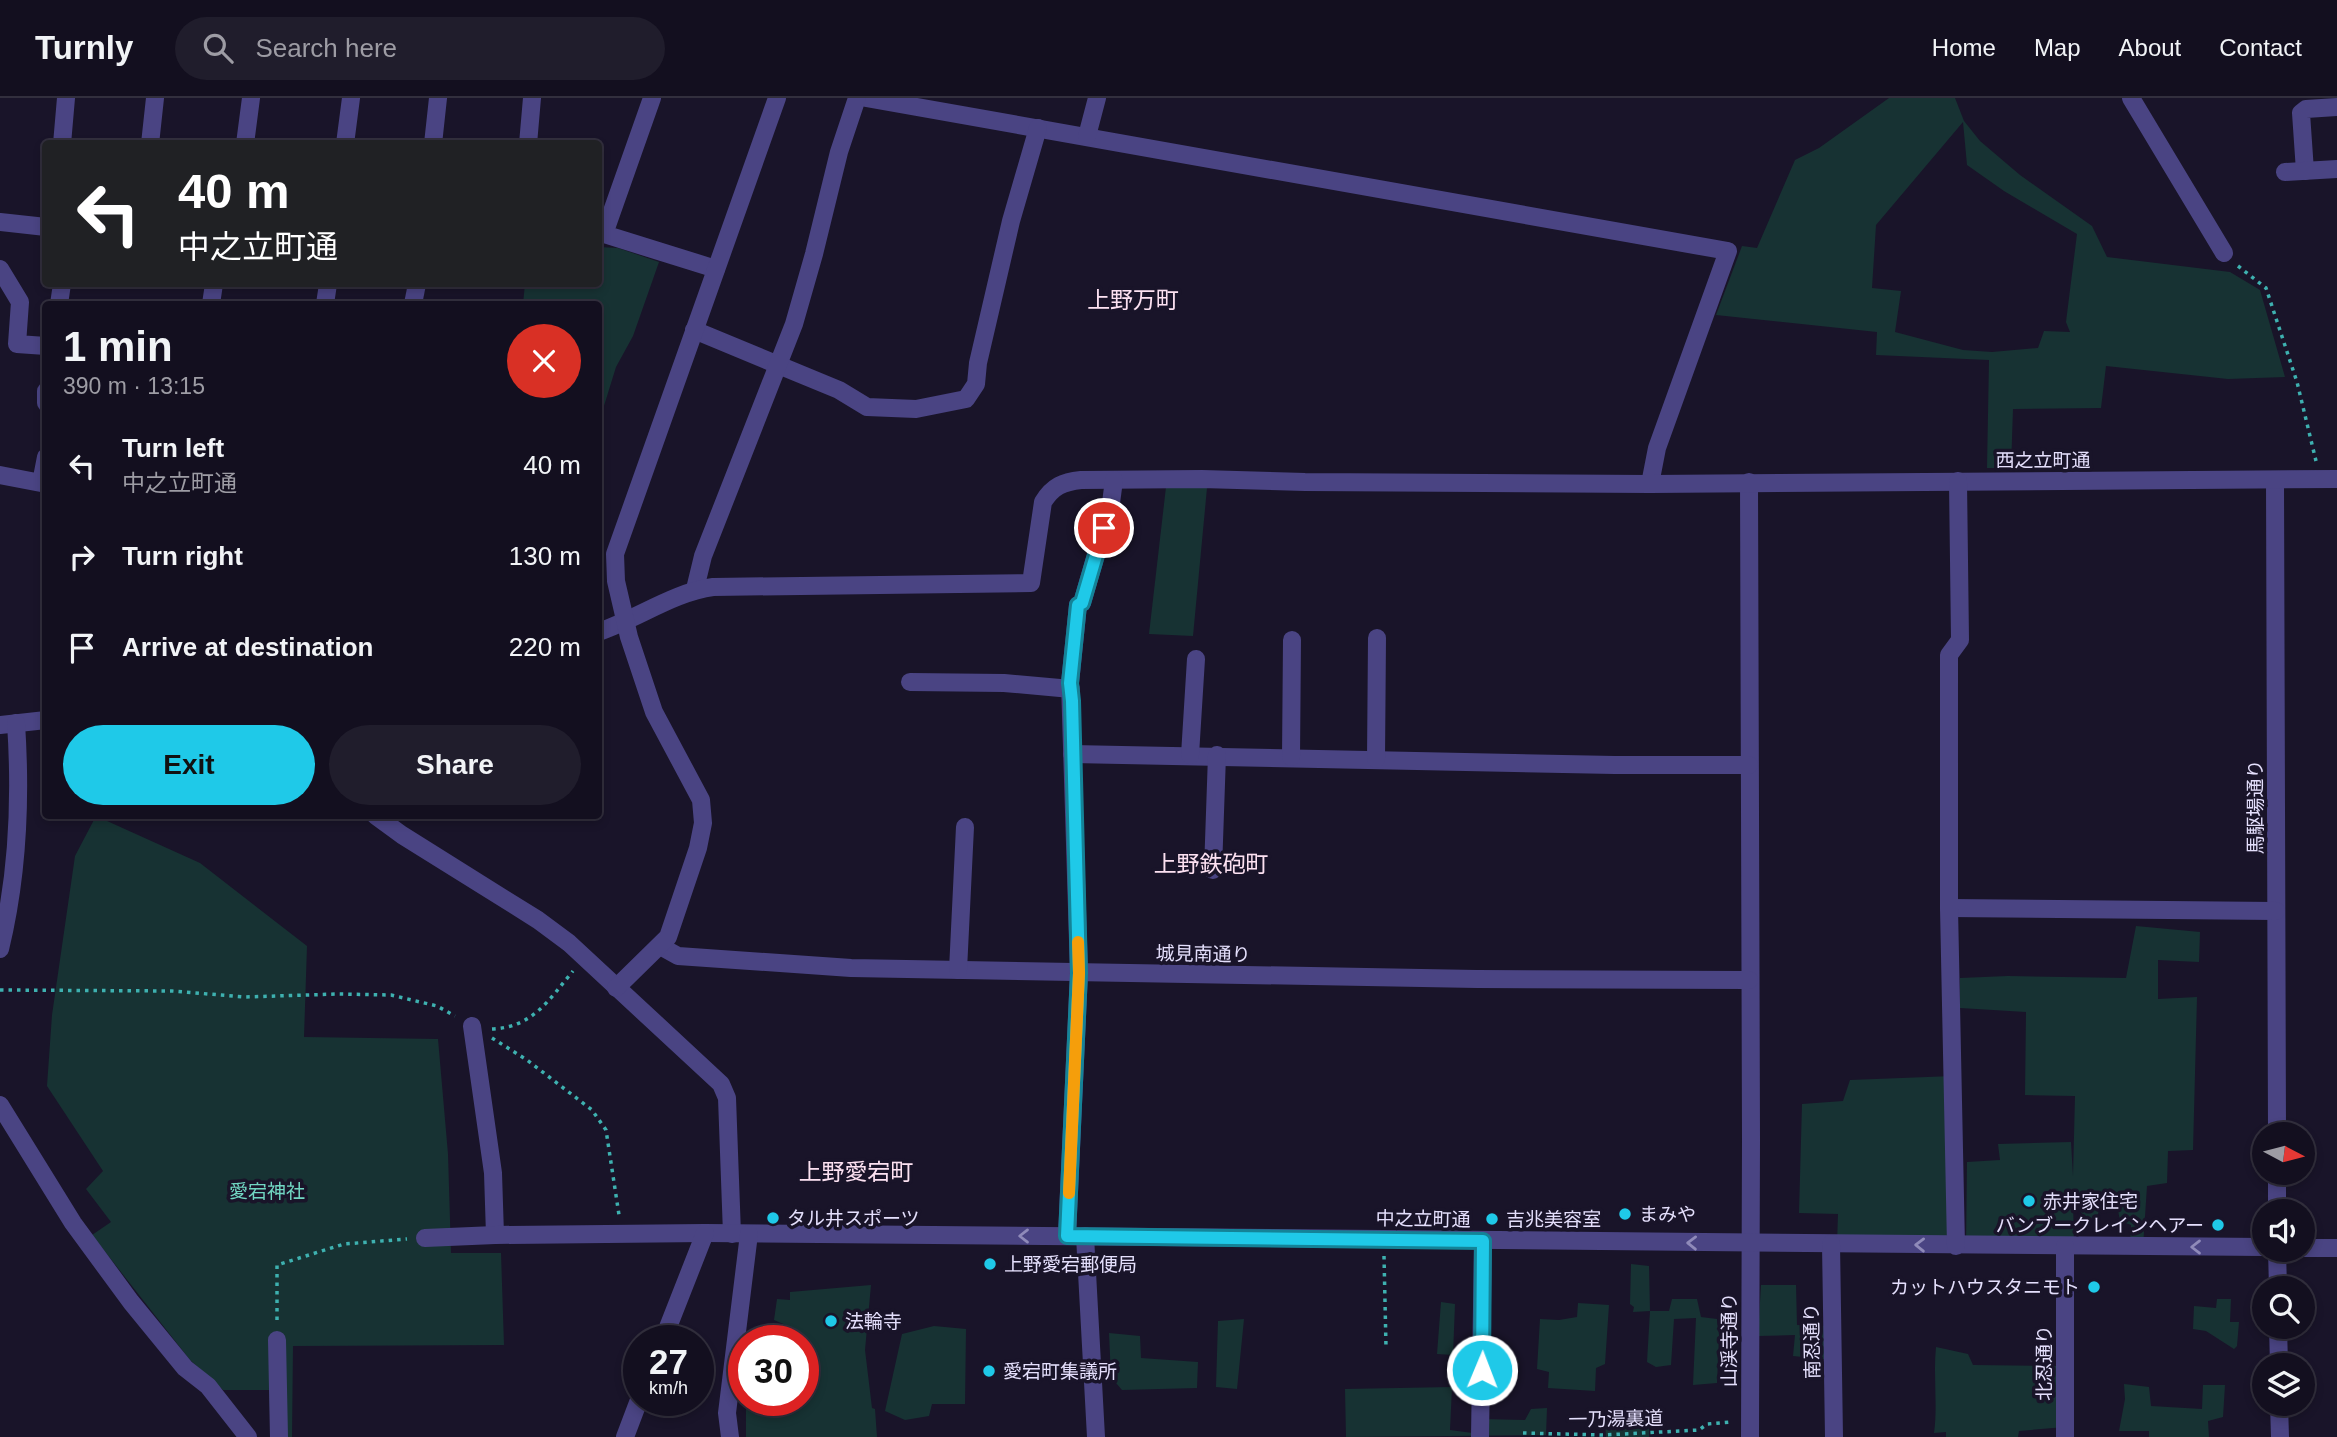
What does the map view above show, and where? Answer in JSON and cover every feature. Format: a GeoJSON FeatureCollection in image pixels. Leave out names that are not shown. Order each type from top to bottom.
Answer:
{"type":"FeatureCollection","features":[{"type":"Feature","properties":{"kind":"street"},"geometry":{"type":"LineString","coordinates":[[62,140],[66,98]]}},
{"type":"Feature","properties":{"kind":"street"},"geometry":{"type":"LineString","coordinates":[[150,140],[155,98]]}},
{"type":"Feature","properties":{"kind":"street"},"geometry":{"type":"LineString","coordinates":[[246,140],[251,98]]}},
{"type":"Feature","properties":{"kind":"street"},"geometry":{"type":"LineString","coordinates":[[346,140],[351,98]]}},
{"type":"Feature","properties":{"kind":"street"},"geometry":{"type":"LineString","coordinates":[[433,140],[438,98]]}},
{"type":"Feature","properties":{"kind":"street"},"geometry":{"type":"LineString","coordinates":[[528,140],[532,98]]}},
{"type":"Feature","properties":{"kind":"street"},"geometry":{"type":"LineString","coordinates":[[602,233],[652,98]]}},
{"type":"Feature","properties":{"kind":"street"},"geometry":{"type":"LineString","coordinates":[[616,988],[668,937],[698,848],[703,823],[701,800],[654,712],[626,622],[616,581],[615,554],[777,98]]}},
{"type":"Feature","properties":{"kind":"street"},"geometry":{"type":"LineString","coordinates":[[602,631],[695,589],[703,556],[794,324],[839,152],[857,98]]}},
{"type":"Feature","properties":{"kind":"street"},"geometry":{"type":"LineString","coordinates":[[866,98],[1728,251],[1657,448],[1650,484]]}},
{"type":"Feature","properties":{"kind":"street"},"geometry":{"type":"LineString","coordinates":[[1087,136],[1097,98]]}},
{"type":"Feature","properties":{"kind":"street"},"geometry":{"type":"LineString","coordinates":[[2130,98],[2224,253]]}},
{"type":"Feature","properties":{"kind":"street"},"geometry":{"type":"LineString","coordinates":[[2305,171],[2301,113],[2306,108],[2337,107]]}},
{"type":"Feature","properties":{"kind":"street"},"geometry":{"type":"LineString","coordinates":[[694,330],[839,390],[867,407],[916,409],[966,399],[976,384],[978,363],[1007,234],[1038,128]]}},
{"type":"Feature","properties":{"kind":"street"},"geometry":{"type":"LineString","coordinates":[[2286,172],[2337,169]]}},
{"type":"Feature","properties":{"kind":"street"},"geometry":{"type":"LineString","coordinates":[[0,223],[42,227]]}},
{"type":"Feature","properties":{"kind":"street"},"geometry":{"type":"LineString","coordinates":[[602,236],[716,269]]}},
{"type":"Feature","properties":{"kind":"street"},"geometry":{"type":"LineString","coordinates":[[0,269],[20,302],[16,344],[42,346]]}},
{"type":"Feature","properties":{"kind":"street"},"geometry":{"type":"LineString","coordinates":[[0,475],[41,483],[42,478]]}},
{"type":"Feature","properties":{"kind":"street","name":"西之立町通"},"geometry":{"type":"LineString","coordinates":[[695,589],[1031,583],[1043,502],[1062,482],[1114,480],[1650,484],[2337,479]]}},
{"type":"Feature","properties":{"kind":"street"},"geometry":{"type":"LineString","coordinates":[[1096,1437],[1076,1236],[1079,973],[1071,689],[1078,605],[1082,603],[1111,503],[1114,480]]}},
{"type":"Feature","properties":{"kind":"street"},"geometry":{"type":"LineString","coordinates":[[1956,1246],[1949,908],[1949,655],[1959,640],[1958,481]]}},
{"type":"Feature","properties":{"kind":"street","name":"馬駆場通り"},"geometry":{"type":"LineString","coordinates":[[2275,481],[2277,1122]]}},
{"type":"Feature","properties":{"kind":"street","name":"山渓寺通り"},"geometry":{"type":"LineString","coordinates":[[1749,482],[1750,1429]]}},
{"type":"Feature","properties":{"kind":"street"},"geometry":{"type":"LineString","coordinates":[[1376,759],[1377,638]]}},
{"type":"Feature","properties":{"kind":"street"},"geometry":{"type":"LineString","coordinates":[[1291,757],[1292,640]]}},
{"type":"Feature","properties":{"kind":"street"},"geometry":{"type":"LineString","coordinates":[[1190,755],[1196,659]]}},
{"type":"Feature","properties":{"kind":"street"},"geometry":{"type":"LineString","coordinates":[[910,682],[1004,683],[1071,689]]}},
{"type":"Feature","properties":{"kind":"street"},"geometry":{"type":"LineString","coordinates":[[0,949],[18,830],[8,724],[42,720]]}},
{"type":"Feature","properties":{"kind":"street"},"geometry":{"type":"LineString","coordinates":[[1072,754],[1615,765],[1749,765]]}},
{"type":"Feature","properties":{"kind":"street"},"geometry":{"type":"LineString","coordinates":[[1213,870],[1217,755]]}},
{"type":"Feature","properties":{"kind":"street"},"geometry":{"type":"LineString","coordinates":[[380,819],[538,920],[584,958],[721,1084],[727,1098],[740,1234],[727,1413],[730,1437]]}},
{"type":"Feature","properties":{"kind":"street"},"geometry":{"type":"LineString","coordinates":[[958,970],[965,828]]}},
{"type":"Feature","properties":{"kind":"street"},"geometry":{"type":"LineString","coordinates":[[1949,908],[2276,911]]}},
{"type":"Feature","properties":{"kind":"street","name":"城見南通り"},"geometry":{"type":"LineString","coordinates":[[660,946],[678,956],[851,968],[1477,979],[1749,980]]}},
{"type":"Feature","properties":{"kind":"street"},"geometry":{"type":"LineString","coordinates":[[472,1026],[493,1173],[495,1235]]}},
{"type":"Feature","properties":{"kind":"street"},"geometry":{"type":"LineString","coordinates":[[0,1105],[74,1223],[131,1302],[185,1368],[208,1386],[248,1437]]}},
{"type":"Feature","properties":{"kind":"street"},"geometry":{"type":"LineString","coordinates":[[669,1325],[705,1233]]}},
{"type":"Feature","properties":{"kind":"street","name":"中之立町通"},"geometry":{"type":"LineString","coordinates":[[425,1238],[705,1233],[2252,1247]]}},
{"type":"Feature","properties":{"kind":"street"},"geometry":{"type":"LineString","coordinates":[[1480,1437],[1483,1241]]}},
{"type":"Feature","properties":{"kind":"street","name":"南忍通り"},"geometry":{"type":"LineString","coordinates":[[1831,1244],[1834,1437]]}},
{"type":"Feature","properties":{"kind":"street","name":"北忍通り"},"geometry":{"type":"LineString","coordinates":[[2065,1246],[2065,1437]]}},
{"type":"Feature","properties":{"kind":"street"},"geometry":{"type":"LineString","coordinates":[[2315,1248],[2337,1248]]}},
{"type":"Feature","properties":{"kind":"street"},"geometry":{"type":"LineString","coordinates":[[277,1340],[279,1437]]}},
{"type":"Feature","properties":{"kind":"street"},"geometry":{"type":"LineString","coordinates":[[625,1437],[633,1416]]}},
{"type":"Feature","properties":{"kind":"street"},"geometry":{"type":"LineString","coordinates":[[2279,1416],[2280,1437]]}},
{"type":"Feature","properties":{"kind":"path"},"geometry":{"type":"LineString","coordinates":[[2224,253],[2266,288],[2297,382],[2318,468],[2317,479]]}},
{"type":"Feature","properties":{"kind":"path"},"geometry":{"type":"LineString","coordinates":[[472,1026],[487,1030],[512,1028],[540,1010],[584,958]]}},
{"type":"Feature","properties":{"kind":"path"},"geometry":{"type":"LineString","coordinates":[[0,990],[172,990],[245,997],[391,995],[437,1006],[527,1060],[592,1110],[606,1130],[622,1234]]}},
{"type":"Feature","properties":{"kind":"path"},"geometry":{"type":"LineString","coordinates":[[277,1340],[277,1265],[344,1244],[425,1238]]}},
{"type":"Feature","properties":{"kind":"path"},"geometry":{"type":"LineString","coordinates":[[1383,1240],[1386,1347]]}},
{"type":"Feature","properties":{"kind":"path","name":"一乃湯裏道"},"geometry":{"type":"LineString","coordinates":[[1523,1433],[1604,1435],[1699,1430],[1707,1424],[1750,1429]]}},
{"type":"Feature","properties":{"kind":"green space"},"geometry":{"type":"Polygon","coordinates":[[[1889,98],[1955,98],[1964,121],[1980,141],[2020,175],[2092,226],[2107,257],[2230,272],[2260,290],[2285,377],[2228,379],[2106,366],[2101,408],[2013,409],[2011,468],[1987,468],[1989,360],[1876,355],[1877,332],[1716,315],[1742,246],[1757,248],[1795,160],[1819,148],[1889,98]],[[1963,122],[1876,225],[1872,288],[1901,291],[1895,332],[1963,350],[1992,352],[2038,348],[2044,331],[2070,332],[2066,322],[2077,234],[2004,191],[1967,165],[1963,122]]]}},
{"type":"Feature","properties":{"kind":"green space"},"geometry":{"type":"Polygon","coordinates":[[[602,247],[618,248],[659,262],[633,336],[616,367],[602,412],[602,301],[523,301],[525,287],[602,287],[602,247]]]}},
{"type":"Feature","properties":{"kind":"green space"},"geometry":{"type":"Polygon","coordinates":[[[1166,487],[1207,488],[1193,636],[1149,634],[1166,487]]]}},
{"type":"Feature","properties":{"kind":"green space","name":"愛宕神社"},"geometry":{"type":"Polygon","coordinates":[[[94,819],[103,819],[200,863],[307,946],[304,1037],[438,1039],[448,1154],[451,1253],[501,1253],[504,1345],[293,1346],[292,1437],[271,1437],[269,1390],[223,1390],[190,1360],[92,1235],[111,1222],[86,1189],[103,1171],[47,1086],[52,1015],[75,856],[94,819]]]}},
{"type":"Feature","properties":{"kind":"green space"},"geometry":{"type":"Polygon","coordinates":[[[2136,926],[2200,932],[2199,962],[2158,960],[2158,999],[2197,997],[2193,1150],[2168,1151],[2167,1183],[2147,1186],[2143,1247],[2130,1247],[2131,1225],[2120,1221],[2118,1210],[2099,1209],[2097,1219],[2086,1220],[2073,1200],[2074,1247],[1966,1246],[1967,1162],[2000,1160],[1998,1144],[2071,1142],[2073,1176],[2075,1096],[2025,1095],[2026,1012],[1960,1008],[1960,978],[2126,978],[2136,926]]]}},
{"type":"Feature","properties":{"kind":"green space"},"geometry":{"type":"Polygon","coordinates":[[[1953,1076],[1956,1246],[1837,1244],[1838,1214],[1799,1213],[1802,1104],[1843,1101],[1850,1080],[1953,1076]]]}},
{"type":"Feature","properties":{"kind":"green space"},"geometry":{"type":"Polygon","coordinates":[[[1631,1264],[1649,1266],[1650,1311],[1633,1312],[1634,1307],[1630,1304],[1631,1264]]]}},
{"type":"Feature","properties":{"kind":"green space"},"geometry":{"type":"Polygon","coordinates":[[[871,1285],[865,1350],[877,1437],[746,1437],[746,1416],[819,1416],[819,1325],[786,1325],[774,1320],[777,1299],[790,1300],[790,1292],[871,1285]]]}},
{"type":"Feature","properties":{"kind":"green space"},"geometry":{"type":"Polygon","coordinates":[[[1761,1285],[1796,1285],[1797,1325],[1832,1326],[1833,1360],[1793,1356],[1795,1335],[1758,1336],[1761,1285]]]}},
{"type":"Feature","properties":{"kind":"green space"},"geometry":{"type":"Polygon","coordinates":[[[1672,1299],[1697,1299],[1701,1317],[1717,1319],[1717,1383],[1693,1385],[1696,1318],[1674,1319],[1671,1365],[1656,1367],[1647,1362],[1650,1311],[1669,1311],[1672,1299]]]}},
{"type":"Feature","properties":{"kind":"green space"},"geometry":{"type":"Polygon","coordinates":[[[2217,1299],[2231,1299],[2230,1322],[2239,1322],[2237,1346],[2234,1349],[2206,1331],[2193,1329],[2194,1306],[2216,1308],[2217,1299]]]}},
{"type":"Feature","properties":{"kind":"green space"},"geometry":{"type":"Polygon","coordinates":[[[1441,1302],[1455,1304],[1453,1355],[1437,1354],[1441,1302]]]}},
{"type":"Feature","properties":{"kind":"green space"},"geometry":{"type":"Polygon","coordinates":[[[1578,1303],[1609,1305],[1605,1364],[1596,1368],[1595,1391],[1548,1388],[1549,1372],[1537,1369],[1540,1319],[1577,1317],[1578,1303]]]}},
{"type":"Feature","properties":{"kind":"green space"},"geometry":{"type":"Polygon","coordinates":[[[1244,1319],[1237,1389],[1216,1387],[1218,1321],[1244,1319]]]}},
{"type":"Feature","properties":{"kind":"green space"},"geometry":{"type":"Polygon","coordinates":[[[934,1326],[966,1329],[965,1404],[932,1404],[929,1416],[905,1420],[885,1411],[902,1334],[934,1326]]]}},
{"type":"Feature","properties":{"kind":"green space"},"geometry":{"type":"Polygon","coordinates":[[[1109,1333],[1140,1336],[1141,1358],[1198,1362],[1197,1388],[1122,1390],[1111,1377],[1109,1333]]]}},
{"type":"Feature","properties":{"kind":"green space"},"geometry":{"type":"Polygon","coordinates":[[[1936,1347],[1968,1354],[1973,1365],[2065,1366],[2065,1427],[2019,1431],[2018,1437],[1946,1437],[1946,1432],[1934,1433],[1936,1347]]]}},
{"type":"Feature","properties":{"kind":"green space"},"geometry":{"type":"Polygon","coordinates":[[[2124,1384],[2149,1387],[2151,1406],[2202,1409],[2203,1385],[2225,1385],[2223,1417],[2208,1421],[2209,1437],[2149,1437],[2149,1431],[2119,1431],[2125,1399],[2124,1384]]]}},
{"type":"Feature","properties":{"kind":"green space"},"geometry":{"type":"Polygon","coordinates":[[[1452,1387],[1450,1430],[1480,1434],[1480,1419],[1525,1420],[1531,1409],[1547,1408],[1546,1435],[1346,1437],[1345,1389],[1452,1387]]]}},
{"type":"Feature","properties":{"kind":"green space"},"geometry":{"type":"Polygon","coordinates":[[[1605,1422],[1649,1423],[1649,1437],[1606,1437],[1605,1422]]]}},
{"type":"Feature","properties":{"kind":"slow traffic"},"geometry":{"type":"LineString","coordinates":[[1069,1193],[1079,973],[1078,942]]}},
{"type":"Feature","properties":{"kind":"place","name":"赤井家住宅"},"geometry":{"type":"Point","coordinates":[2029,1201]}},
{"type":"Feature","properties":{"kind":"place","name":"まみや"},"geometry":{"type":"Point","coordinates":[1625,1214]}},
{"type":"Feature","properties":{"kind":"place","name":"タル井スポーツ"},"geometry":{"type":"Point","coordinates":[773,1218]}},
{"type":"Feature","properties":{"kind":"place","name":"吉兆美容室"},"geometry":{"type":"Point","coordinates":[1492,1219]}},
{"type":"Feature","properties":{"kind":"place","name":"バンブークレインヘアー"},"geometry":{"type":"Point","coordinates":[2218,1225]}},
{"type":"Feature","properties":{"kind":"place","name":"上野愛宕郵便局"},"geometry":{"type":"Point","coordinates":[990,1264]}},
{"type":"Feature","properties":{"kind":"place","name":"カットハウスタニモト"},"geometry":{"type":"Point","coordinates":[2094,1287]}},
{"type":"Feature","properties":{"kind":"place","name":"法輪寺"},"geometry":{"type":"Point","coordinates":[831,1321]}},
{"type":"Feature","properties":{"kind":"place","name":"愛宕町集議所"},"geometry":{"type":"Point","coordinates":[989,1371]}},
{"type":"Feature","properties":{"kind":"district","name":"上野万町"},"geometry":{"type":"Point","coordinates":[1133,300]}},
{"type":"Feature","properties":{"kind":"district","name":"上野鉄砲町"},"geometry":{"type":"Point","coordinates":[1211,864]}},
{"type":"Feature","properties":{"kind":"district","name":"上野愛宕町"},"geometry":{"type":"Point","coordinates":[856,1172]}},
{"type":"Feature","properties":{"kind":"route"},"geometry":{"type":"LineString","coordinates":[[1104,528],[1082,603],[1078,605],[1070,683],[1079,973],[1067,1236],[1483,1241],[1482,1370]]}}]}
